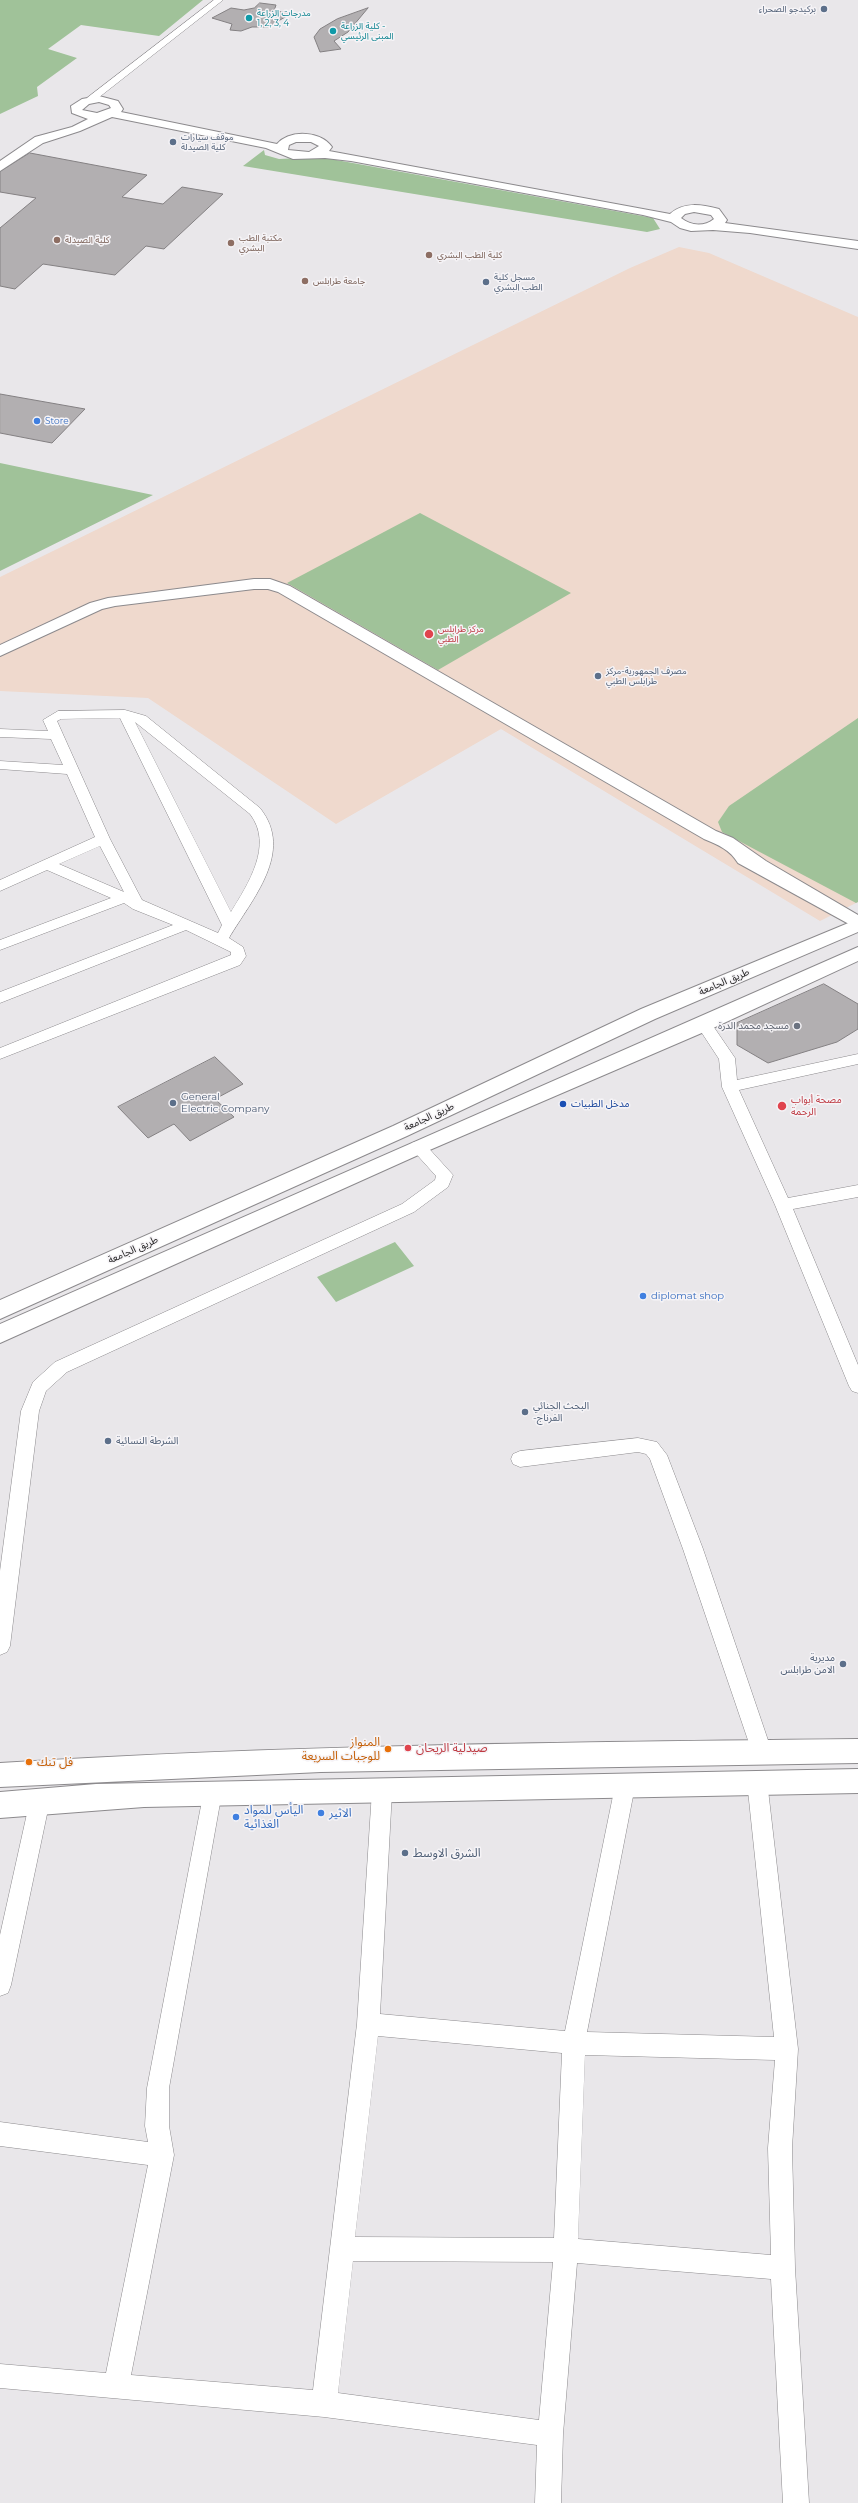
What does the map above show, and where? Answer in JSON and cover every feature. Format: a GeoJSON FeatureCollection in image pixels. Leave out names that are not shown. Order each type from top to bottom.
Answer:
{"type":"FeatureCollection","features":[{"type":"Feature","properties":{"kind":"main road"},"geometry":{"type":"LineString","coordinates":[[70,131],[67,125],[70,112],[90,100],[112,109],[269,144],[284,145],[299,138],[313,139],[322,142],[326,147],[678,215],[688,227],[716,221],[747,223],[858,240]]}},
{"type":"Feature","properties":{"kind":"main road"},"geometry":{"type":"LineString","coordinates":[[70,112],[76,111],[83,114],[112,109]]}},
{"type":"Feature","properties":{"kind":"main road"},"geometry":{"type":"LineString","coordinates":[[0,167],[39,140],[70,131],[112,109]]}},
{"type":"Feature","properties":{"kind":"main road"},"geometry":{"type":"LineString","coordinates":[[0,161],[53,123]]}},
{"type":"Feature","properties":{"kind":"main road"},"geometry":{"type":"LineString","coordinates":[[284,145],[295,156],[332,154],[643,211],[678,215],[702,208],[716,221],[750,229],[858,245]]}},
{"type":"Feature","properties":{"kind":"main road"},"geometry":{"type":"LineString","coordinates":[[315,155],[326,147]]}},
{"type":"Feature","properties":{"kind":"main road"},"geometry":{"type":"LineString","coordinates":[[0,651],[96,606],[114,601],[254,584],[270,584],[284,589],[347,624],[710,835],[738,856],[759,865],[858,924]]}},
{"type":"Feature","properties":{"kind":"main road","name":"طريق الجامعة"},"geometry":{"type":"LineString","coordinates":[[0,1310],[400,1131],[648,1014],[858,924]]}},
{"type":"Feature","properties":{"kind":"main road"},"geometry":{"type":"LineString","coordinates":[[0,1334],[418,1147],[704,1024],[858,953]]}},
{"type":"Feature","properties":{"kind":"main road"},"geometry":{"type":"LineString","coordinates":[[0,1775],[140,1765],[858,1751]]}},
{"type":"Feature","properties":{"kind":"main road"},"geometry":{"type":"LineString","coordinates":[[0,1805],[40,1800],[212,1792],[382,1791],[625,1786],[757,1781],[858,1781]]}},
{"type":"Feature","properties":{"kind":"street"},"geometry":{"type":"LineString","coordinates":[[90,100],[218,0]]}},
{"type":"Feature","properties":{"kind":"street"},"geometry":{"type":"LineString","coordinates":[[112,109],[113,93],[229,0]]}},
{"type":"Feature","properties":{"kind":"street"},"geometry":{"type":"LineString","coordinates":[[125,714],[229,924]]}},
{"type":"Feature","properties":{"kind":"street"},"geometry":{"type":"LineString","coordinates":[[138,906],[103,839],[56,735],[50,720],[58,715],[125,714],[141,719],[255,811],[264,824],[267,840],[266,860],[221,940]]}},
{"type":"Feature","properties":{"kind":"street"},"geometry":{"type":"LineString","coordinates":[[0,733],[56,735]]}},
{"type":"Feature","properties":{"kind":"street"},"geometry":{"type":"LineString","coordinates":[[0,766],[72,770]]}},
{"type":"Feature","properties":{"kind":"street"},"geometry":{"type":"LineString","coordinates":[[0,886],[103,839]]}},
{"type":"Feature","properties":{"kind":"street"},"geometry":{"type":"LineString","coordinates":[[0,1054],[235,961],[239,956],[238,950],[221,940],[183,926],[46,864]]}},
{"type":"Feature","properties":{"kind":"street"},"geometry":{"type":"LineString","coordinates":[[0,945],[122,899]]}},
{"type":"Feature","properties":{"kind":"street"},"geometry":{"type":"LineString","coordinates":[[0,998],[183,926]]}},
{"type":"Feature","properties":{"kind":"street"},"geometry":{"type":"LineString","coordinates":[[704,1024],[727,1058],[730,1088],[783,1205],[858,1386]]}},
{"type":"Feature","properties":{"kind":"street"},"geometry":{"type":"LineString","coordinates":[[730,1088],[858,1059]]}},
{"type":"Feature","properties":{"kind":"street"},"geometry":{"type":"LineString","coordinates":[[0,1646],[30,1411],[39,1386],[61,1367],[408,1208],[442,1183],[445,1175],[418,1147]]}},
{"type":"Feature","properties":{"kind":"street"},"geometry":{"type":"LineString","coordinates":[[783,1205],[858,1191]]}},
{"type":"Feature","properties":{"kind":"street"},"geometry":{"type":"LineString","coordinates":[[520,1459],[638,1445],[651,1447],[654,1451],[693,1549],[762,1752]]}},
{"type":"Feature","properties":{"kind":"street"},"geometry":{"type":"LineString","coordinates":[[757,1781],[787,2049],[780,2148],[783,2268],[796,2503]]}},
{"type":"Feature","properties":{"kind":"street"},"geometry":{"type":"LineString","coordinates":[[548,2503],[550,2434],[566,2250],[574,2043],[625,1786]]}},
{"type":"Feature","properties":{"kind":"street"},"geometry":{"type":"LineString","coordinates":[[324,2404],[368,2024],[382,1791]]}},
{"type":"Feature","properties":{"kind":"street"},"geometry":{"type":"LineString","coordinates":[[116,2386],[162,2155],[156,2119],[158,2088],[212,1792]]}},
{"type":"Feature","properties":{"kind":"street"},"geometry":{"type":"LineString","coordinates":[[0,1985],[40,1800]]}},
{"type":"Feature","properties":{"kind":"street"},"geometry":{"type":"LineString","coordinates":[[368,2024],[574,2043],[787,2049]]}},
{"type":"Feature","properties":{"kind":"street"},"geometry":{"type":"LineString","coordinates":[[0,2134],[162,2155]]}},
{"type":"Feature","properties":{"kind":"street"},"geometry":{"type":"LineString","coordinates":[[343,2249],[566,2250],[783,2268]]}},
{"type":"Feature","properties":{"kind":"street"},"geometry":{"type":"LineString","coordinates":[[0,2376],[324,2404],[550,2434]]}},
{"type":"Feature","properties":{"kind":"shaded area","name":"مركز طرابلس الطبي"},"geometry":{"type":"Polygon","coordinates":[[[679,247],[709,253],[858,317],[858,902],[820,921],[501,729],[336,824],[148,698],[0,691],[0,577],[630,268],[679,247]]]}},
{"type":"Feature","properties":{"kind":"green space"},"geometry":{"type":"Polygon","coordinates":[[[0,0],[203,0],[159,36],[81,25],[48,49],[77,58],[37,87],[38,96],[0,114],[0,0]]]}},
{"type":"Feature","properties":{"kind":"green space"},"geometry":{"type":"Polygon","coordinates":[[[264,150],[265,155],[279,159],[320,157],[653,218],[660,229],[647,232],[243,166],[264,150]]]}},
{"type":"Feature","properties":{"kind":"green space"},"geometry":{"type":"Polygon","coordinates":[[[0,463],[153,495],[0,571],[0,463]]]}},
{"type":"Feature","properties":{"kind":"green space"},"geometry":{"type":"Polygon","coordinates":[[[420,513],[571,593],[438,670],[287,583],[420,513]]]}},
{"type":"Feature","properties":{"kind":"green space"},"geometry":{"type":"Polygon","coordinates":[[[858,718],[858,902],[856,903],[722,832],[718,822],[729,806],[858,718]]]}},
{"type":"Feature","properties":{"kind":"green space"},"geometry":{"type":"Polygon","coordinates":[[[395,1242],[414,1266],[336,1302],[317,1277],[395,1242]]]}},
{"type":"Feature","properties":{"kind":"building","name":"مدرجات الزراعة 1, 2, 3, 4"},"geometry":{"type":"Polygon","coordinates":[[[260,3],[276,5],[274,11],[292,13],[268,27],[252,27],[241,31],[230,30],[232,24],[212,18],[231,8],[244,10],[254,8],[260,3]]]}},
{"type":"Feature","properties":{"kind":"building","name":"كلية الزراعة - المبنى الرئيسي"},"geometry":{"type":"Polygon","coordinates":[[[368,8],[348,32],[334,41],[341,49],[320,52],[314,37],[320,29],[337,19],[368,8]]]}},
{"type":"Feature","properties":{"kind":"building","name":"كلية الصيدلة"},"geometry":{"type":"Polygon","coordinates":[[[30,153],[147,175],[122,197],[163,204],[182,187],[223,194],[164,249],[146,246],[115,275],[43,264],[15,289],[0,286],[0,228],[36,198],[0,192],[0,172],[30,153]]]}},
{"type":"Feature","properties":{"kind":"building","name":"Store"},"geometry":{"type":"Polygon","coordinates":[[[0,394],[85,409],[52,443],[0,433],[0,394]]]}},
{"type":"Feature","properties":{"kind":"building","name":"مسجد محمد الدرة"},"geometry":{"type":"Polygon","coordinates":[[[824,984],[858,1004],[858,1029],[837,1042],[768,1063],[737,1045],[737,1023],[824,984]]]}},
{"type":"Feature","properties":{"kind":"building","name":"General Electric Company"},"geometry":{"type":"Polygon","coordinates":[[[215,1057],[243,1084],[215,1099],[234,1117],[190,1141],[174,1124],[148,1138],[118,1107],[215,1057]]]}},
{"type":"Feature","properties":{"kind":"place","name":"بركيدجو الصحراء"},"geometry":{"type":"Point","coordinates":[824,9]}},
{"type":"Feature","properties":{"kind":"place","name":"مدرجات الزراعة 1, 2, 3, 4"},"geometry":{"type":"Point","coordinates":[249,18]}},
{"type":"Feature","properties":{"kind":"place","name":"كلية الزراعة - المبنى الرئيسي"},"geometry":{"type":"Point","coordinates":[333,31]}},
{"type":"Feature","properties":{"kind":"place","name":"موقف سيارات كلية الصيدلة"},"geometry":{"type":"Point","coordinates":[173,142]}},
{"type":"Feature","properties":{"kind":"place","name":"كلية الصيدلة"},"geometry":{"type":"Point","coordinates":[57,240]}},
{"type":"Feature","properties":{"kind":"place","name":"مكتبة الطب البشري"},"geometry":{"type":"Point","coordinates":[231,243]}},
{"type":"Feature","properties":{"kind":"place","name":"كلية الطب البشري"},"geometry":{"type":"Point","coordinates":[429,255]}},
{"type":"Feature","properties":{"kind":"place","name":"جامعة طرابلس"},"geometry":{"type":"Point","coordinates":[305,281]}},
{"type":"Feature","properties":{"kind":"place","name":"مسجل كلية الطب البشري"},"geometry":{"type":"Point","coordinates":[486,282]}},
{"type":"Feature","properties":{"kind":"place","name":"Store"},"geometry":{"type":"Point","coordinates":[37,421]}},
{"type":"Feature","properties":{"kind":"place","name":"مركز طرابلس الطبي"},"geometry":{"type":"Point","coordinates":[429,634]}},
{"type":"Feature","properties":{"kind":"place","name":"مصرف الجمهورية-مركز طرابلس الطبي"},"geometry":{"type":"Point","coordinates":[598,676]}},
{"type":"Feature","properties":{"kind":"place","name":"مسجد محمد الدرة"},"geometry":{"type":"Point","coordinates":[797,1026]}},
{"type":"Feature","properties":{"kind":"place","name":"General Electric Company"},"geometry":{"type":"Point","coordinates":[173,1103]}},
{"type":"Feature","properties":{"kind":"place","name":"مدخل الطبيات"},"geometry":{"type":"Point","coordinates":[563,1104]}},
{"type":"Feature","properties":{"kind":"place","name":"مصحة أبواب الرحمة"},"geometry":{"type":"Point","coordinates":[782,1106]}},
{"type":"Feature","properties":{"kind":"place","name":"diplomat shop"},"geometry":{"type":"Point","coordinates":[643,1296]}},
{"type":"Feature","properties":{"kind":"place","name":"البحث الجنائي -الفرناج"},"geometry":{"type":"Point","coordinates":[525,1412]}},
{"type":"Feature","properties":{"kind":"place","name":"الشرطة النسائية"},"geometry":{"type":"Point","coordinates":[108,1441]}},
{"type":"Feature","properties":{"kind":"place","name":"مديرية الامن طرابلس"},"geometry":{"type":"Point","coordinates":[843,1664]}},
{"type":"Feature","properties":{"kind":"place","name":"صيدلية الريحان"},"geometry":{"type":"Point","coordinates":[408,1748]}},
{"type":"Feature","properties":{"kind":"place","name":"المنواز للوجبات السريعة"},"geometry":{"type":"Point","coordinates":[388,1749]}},
{"type":"Feature","properties":{"kind":"place","name":"فل تنك"},"geometry":{"type":"Point","coordinates":[29,1762]}},
{"type":"Feature","properties":{"kind":"place","name":"الاثير"},"geometry":{"type":"Point","coordinates":[321,1813]}},
{"type":"Feature","properties":{"kind":"place","name":"اليأس للمواد الغذائية"},"geometry":{"type":"Point","coordinates":[236,1817]}},
{"type":"Feature","properties":{"kind":"place","name":"الشرق الاوسط"},"geometry":{"type":"Point","coordinates":[405,1853]}}]}
